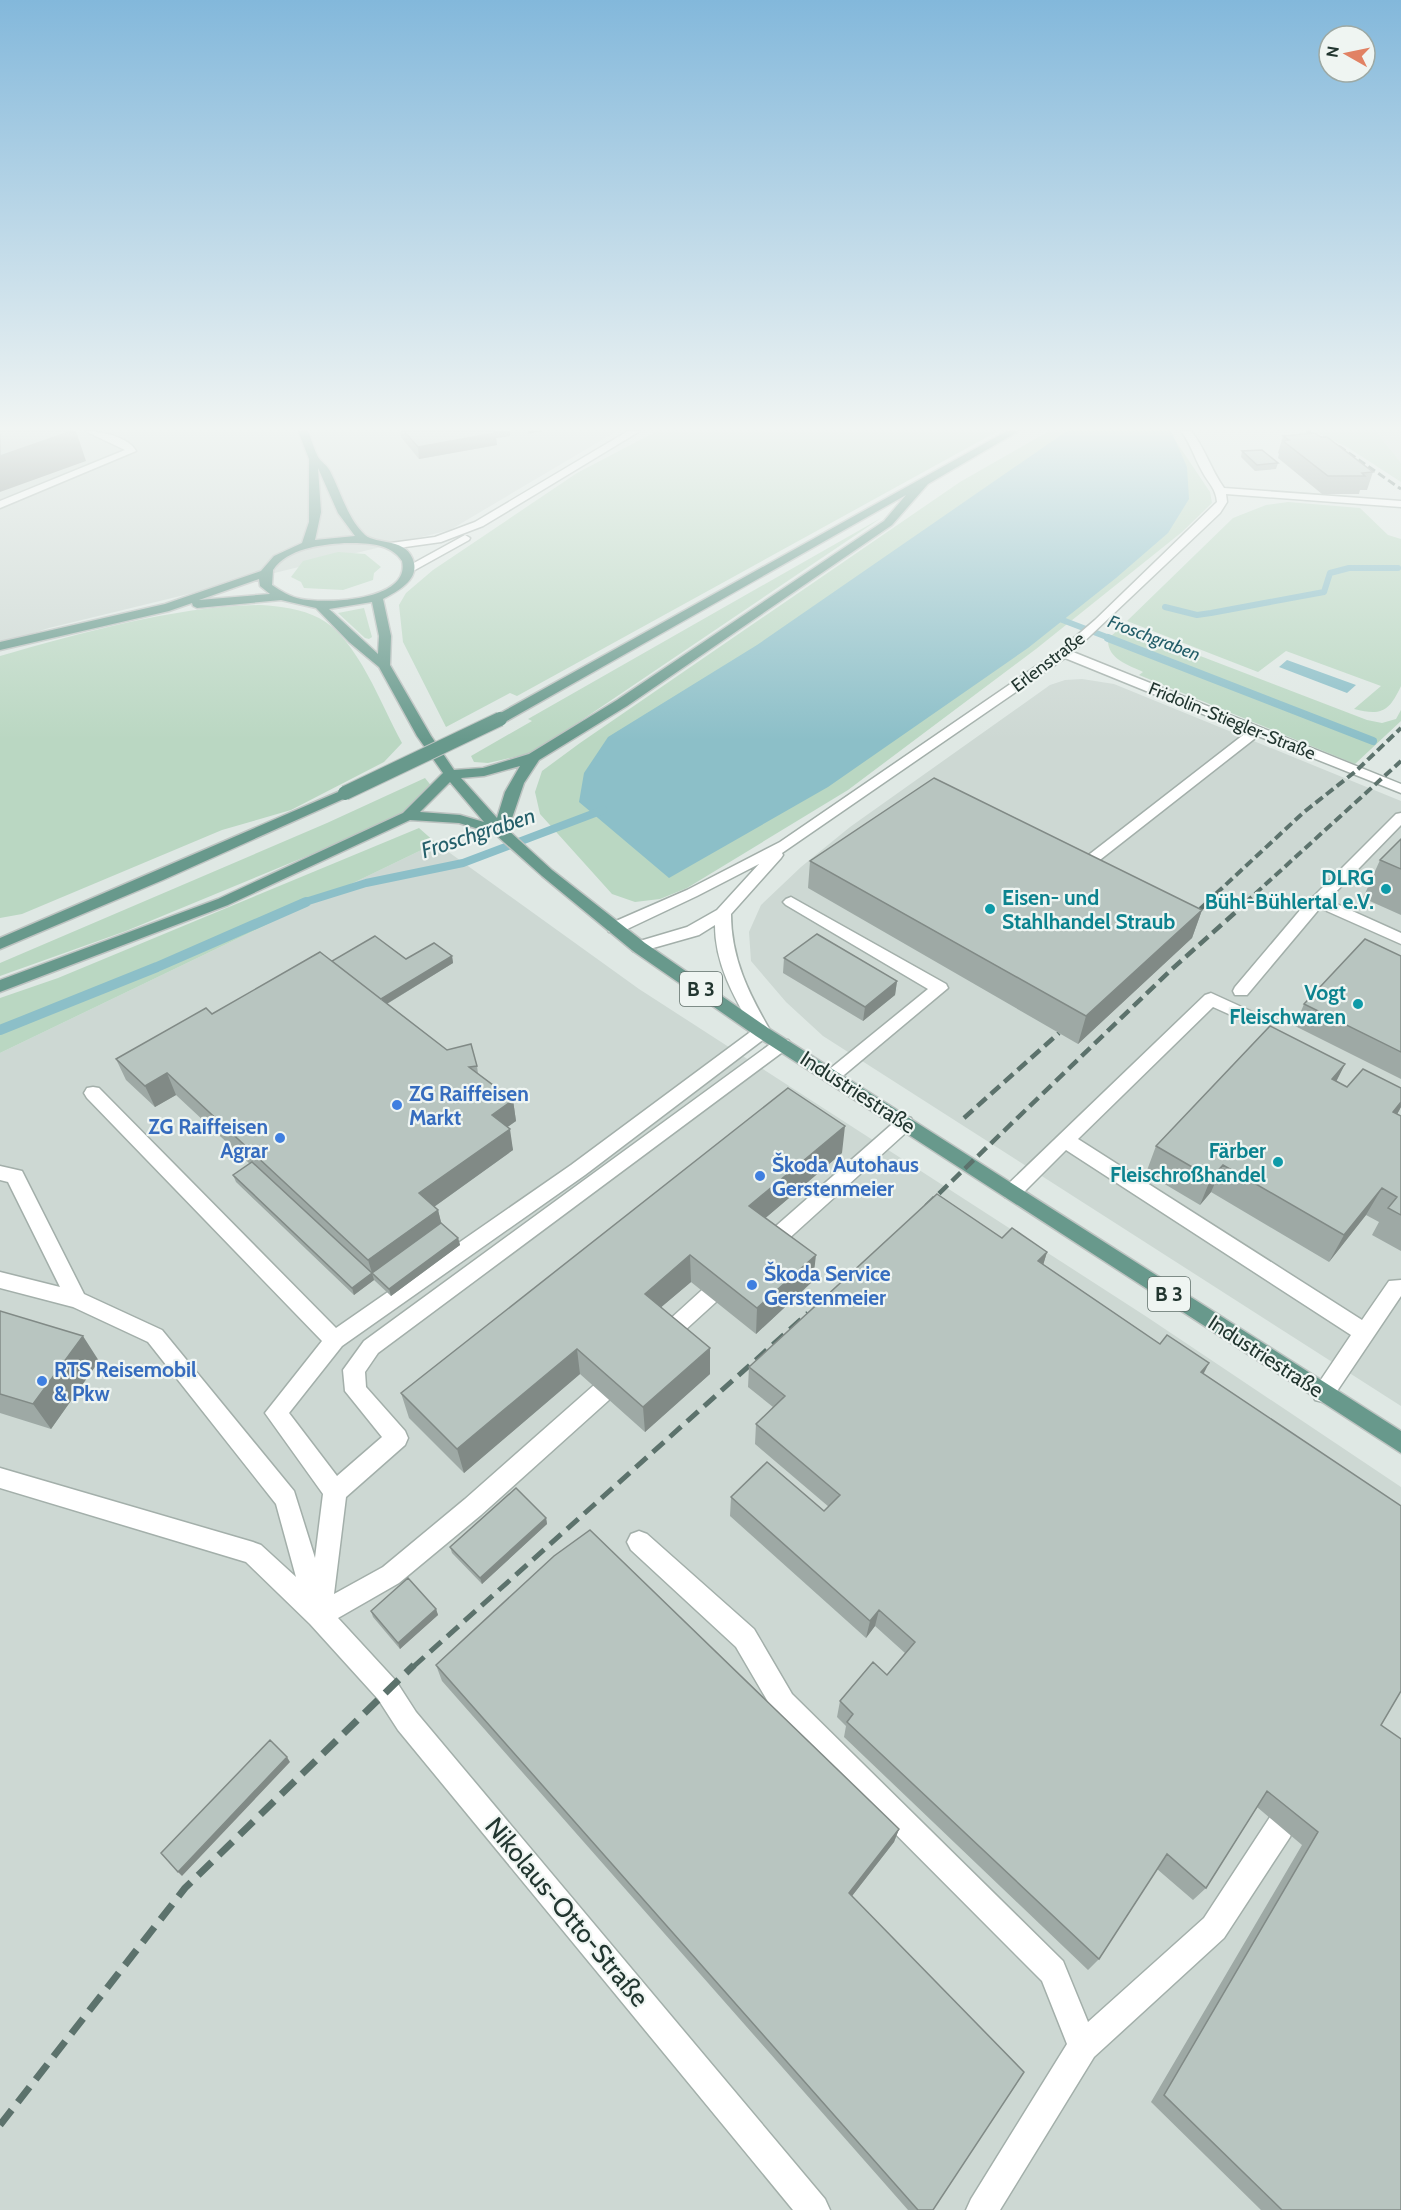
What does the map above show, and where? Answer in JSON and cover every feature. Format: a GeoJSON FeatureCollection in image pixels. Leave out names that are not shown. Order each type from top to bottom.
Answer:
{"type":"FeatureCollection","features":[{"type":"Feature","properties":{"kind":"main road"},"geometry":{"type":"LineString","coordinates":[[308,545],[311,534]]}},
{"type":"Feature","properties":{"kind":"main road"},"geometry":{"type":"LineString","coordinates":[[358,534],[363,540]]}},
{"type":"Feature","properties":{"kind":"main road"},"geometry":{"type":"LineString","coordinates":[[0,944],[345,793],[500,719],[831,534]]}},
{"type":"Feature","properties":{"kind":"main road"},"geometry":{"type":"LineString","coordinates":[[0,986],[223,902],[408,816],[450,774],[484,772],[534,757],[622,703],[872,534]]}},
{"type":"Feature","properties":{"kind":"main road"},"geometry":{"type":"LineString","coordinates":[[0,646],[169,607],[265,573],[280,557],[308,545],[335,540],[363,540],[391,546],[402,553],[408,561],[409,569],[398,585],[376,596],[354,603],[319,605],[297,603],[280,597],[266,586],[265,573]]}},
{"type":"Feature","properties":{"kind":"main road"},"geometry":{"type":"LineString","coordinates":[[376,596],[385,636],[384,665]]}},
{"type":"Feature","properties":{"kind":"main road"},"geometry":{"type":"LineString","coordinates":[[169,607],[280,597]]}},
{"type":"Feature","properties":{"kind":"main road","name":"B 3"},"geometry":{"type":"LineString","coordinates":[[319,605],[353,639],[384,665]]}},
{"type":"Feature","properties":{"kind":"main road","name":"Industriestraße"},"geometry":{"type":"LineString","coordinates":[[384,665],[424,736],[450,774],[500,831],[639,947],[762,1032],[1401,1443]]}},
{"type":"Feature","properties":{"kind":"main road"},"geometry":{"type":"LineString","coordinates":[[408,816],[450,818],[500,831],[515,784],[524,768],[534,757]]}},
{"type":"Feature","properties":{"kind":"main road"},"geometry":{"type":"LineString","coordinates":[[0,930],[55,921]]}},
{"type":"Feature","properties":{"kind":"street"},"geometry":{"type":"LineString","coordinates":[[391,546],[437,540],[452,534]]}},
{"type":"Feature","properties":{"kind":"street"},"geometry":{"type":"LineString","coordinates":[[409,569],[423,564],[470,534]]}},
{"type":"Feature","properties":{"kind":"street","name":"Erlenstraße"},"geometry":{"type":"LineString","coordinates":[[615,928],[692,893],[785,845],[1064,653],[1099,623],[1192,534]]}},
{"type":"Feature","properties":{"kind":"street","name":"Fridolin-Stiegler-Straße"},"geometry":{"type":"LineString","coordinates":[[1064,653],[1401,789]]}},
{"type":"Feature","properties":{"kind":"street"},"geometry":{"type":"LineString","coordinates":[[1091,860],[1256,731]]}},
{"type":"Feature","properties":{"kind":"street"},"geometry":{"type":"LineString","coordinates":[[1241,991],[1318,901],[1389,837],[1401,817]]}},
{"type":"Feature","properties":{"kind":"street","name":"Erlenstraße"},"geometry":{"type":"LineString","coordinates":[[639,947],[693,931],[723,912],[785,845]]}},
{"type":"Feature","properties":{"kind":"street"},"geometry":{"type":"LineString","coordinates":[[1318,901],[1401,939]]}},
{"type":"Feature","properties":{"kind":"street"},"geometry":{"type":"LineString","coordinates":[[791,902],[940,988],[832,1076]]}},
{"type":"Feature","properties":{"kind":"street"},"geometry":{"type":"LineString","coordinates":[[335,1492],[276,1413],[335,1340],[578,1170],[762,1032],[740,994],[728,960],[722,937],[723,912]]}},
{"type":"Feature","properties":{"kind":"street"},"geometry":{"type":"LineString","coordinates":[[1012,1192],[1211,999],[1251,1018]]}},
{"type":"Feature","properties":{"kind":"street"},"geometry":{"type":"LineString","coordinates":[[319,1615],[335,1492],[398,1438],[356,1391],[354,1370],[371,1347],[782,1044]]}},
{"type":"Feature","properties":{"kind":"street"},"geometry":{"type":"LineString","coordinates":[[93,1094],[335,1340]]}},
{"type":"Feature","properties":{"kind":"street"},"geometry":{"type":"LineString","coordinates":[[767,1246],[905,1123]]}},
{"type":"Feature","properties":{"kind":"street"},"geometry":{"type":"LineString","coordinates":[[1066,1141],[1365,1332]]}},
{"type":"Feature","properties":{"kind":"street"},"geometry":{"type":"LineString","coordinates":[[0,1173],[15,1176],[77,1300]]}},
{"type":"Feature","properties":{"kind":"street"},"geometry":{"type":"LineString","coordinates":[[0,1280],[77,1300],[155,1336],[286,1499],[319,1615]]}},
{"type":"Feature","properties":{"kind":"street"},"geometry":{"type":"LineString","coordinates":[[1323,1393],[1396,1287],[1401,1288]]}},
{"type":"Feature","properties":{"kind":"street"},"geometry":{"type":"LineString","coordinates":[[665,1336],[709,1296]]}},
{"type":"Feature","properties":{"kind":"street"},"geometry":{"type":"LineString","coordinates":[[319,1615],[391,1575],[473,1507],[602,1393]]}},
{"type":"Feature","properties":{"kind":"street","name":"Nikolaus-Otto-Straße"},"geometry":{"type":"LineString","coordinates":[[0,1478],[253,1553],[319,1615],[387,1690],[407,1721],[814,2210]]}},
{"type":"Feature","properties":{"kind":"street"},"geometry":{"type":"LineString","coordinates":[[639,1542],[745,1638],[783,1703],[1053,1971],[1083,2046]]}},
{"type":"Feature","properties":{"kind":"street"},"geometry":{"type":"LineString","coordinates":[[982,2210],[1083,2046],[1214,1928],[1280,1827]]}},
{"type":"Feature","properties":{"kind":"shaded area"},"geometry":{"type":"Polygon","coordinates":[[[0,534],[433,534],[49,628],[0,644],[0,534]]]}},
{"type":"Feature","properties":{"kind":"shaded area"},"geometry":{"type":"Polygon","coordinates":[[[1082,679],[1114,684],[1401,801],[1401,1406],[823,1036],[786,1002],[751,961],[749,932],[761,905],[801,867],[850,827],[1050,685],[1065,680],[1082,679]]]}},
{"type":"Feature","properties":{"kind":"shaded area"},"geometry":{"type":"Polygon","coordinates":[[[436,843],[639,989],[1147,1317],[1401,1487],[1401,2210],[0,2210],[0,1053],[436,843]]]}},
{"type":"Feature","properties":{"kind":"green space"},"geometry":{"type":"Polygon","coordinates":[[[486,534],[811,534],[517,696],[510,693],[446,727],[403,642],[399,605],[406,593],[433,570],[486,534]]]}},
{"type":"Feature","properties":{"kind":"green space"},"geometry":{"type":"Polygon","coordinates":[[[853,534],[857,534],[533,753],[488,763],[474,762],[471,756],[532,721],[528,719],[853,534]]]}},
{"type":"Feature","properties":{"kind":"green space"},"geometry":{"type":"Polygon","coordinates":[[[884,534],[1179,534],[1036,649],[848,790],[687,888],[660,899],[635,902],[612,894],[540,814],[535,792],[542,771],[884,534]]]}},
{"type":"Feature","properties":{"kind":"green space"},"geometry":{"type":"Polygon","coordinates":[[[1216,534],[1387,534],[1401,539],[1401,686],[1388,707],[1378,712],[1354,709],[1381,686],[1286,651],[1258,672],[1127,621],[1216,534]]]}},
{"type":"Feature","properties":{"kind":"green space"},"geometry":{"type":"Polygon","coordinates":[[[338,552],[365,554],[381,567],[374,573],[373,580],[343,590],[304,588],[301,582],[291,577],[303,561],[338,552]]]}},
{"type":"Feature","properties":{"kind":"green space"},"geometry":{"type":"Polygon","coordinates":[[[261,605],[305,612],[333,627],[357,656],[402,743],[384,762],[291,810],[222,830],[22,914],[0,918],[0,656],[129,622],[196,610],[261,605]]]}},
{"type":"Feature","properties":{"kind":"green space"},"geometry":{"type":"Polygon","coordinates":[[[364,608],[372,637],[369,639],[365,638],[338,613],[364,608]]]}},
{"type":"Feature","properties":{"kind":"green space"},"geometry":{"type":"Polygon","coordinates":[[[1122,626],[1367,720],[1382,723],[1396,719],[1401,710],[1401,721],[1355,764],[1139,675],[1143,672],[1125,664],[1111,652],[1108,639],[1122,626]]]}},
{"type":"Feature","properties":{"kind":"green space"},"geometry":{"type":"Polygon","coordinates":[[[425,778],[433,788],[410,809],[380,826],[126,931],[0,976],[0,963],[327,823],[425,778]]]}},
{"type":"Feature","properties":{"kind":"green space"},"geometry":{"type":"Polygon","coordinates":[[[419,828],[436,843],[0,1053],[0,998],[58,978],[419,828]]]}},
{"type":"Feature","properties":{"kind":"water"},"geometry":{"type":"Polygon","coordinates":[[[918,534],[1167,534],[1028,648],[828,787],[669,878],[579,802],[584,773],[608,737],[757,645],[918,534]]]}},
{"type":"Feature","properties":{"kind":"water"},"geometry":{"type":"Polygon","coordinates":[[[1287,660],[1356,685],[1347,693],[1279,667],[1287,660]]]}},
{"type":"Feature","properties":{"kind":"building","name":"Eisen- und Stahlhandel Straub"},"geometry":{"type":"Polygon","coordinates":[[[934,778],[1202,910],[1086,1016],[810,861],[934,778]]]}},
{"type":"Feature","properties":{"kind":"building"},"geometry":{"type":"Polygon","coordinates":[[[1401,839],[1401,869],[1380,860],[1401,839]]]}},
{"type":"Feature","properties":{"kind":"building"},"geometry":{"type":"Polygon","coordinates":[[[817,934],[897,981],[865,1007],[784,958],[817,934]]]}},
{"type":"Feature","properties":{"kind":"building"},"geometry":{"type":"Polygon","coordinates":[[[375,936],[406,959],[434,943],[452,956],[381,999],[332,961],[375,936]]]}},
{"type":"Feature","properties":{"kind":"building","name":"Vogt Fleischwaren"},"geometry":{"type":"Polygon","coordinates":[[[1365,939],[1401,956],[1401,1052],[1304,1004],[1365,939]]]}},
{"type":"Feature","properties":{"kind":"building"},"geometry":{"type":"Polygon","coordinates":[[[320,952],[447,1050],[471,1044],[477,1066],[469,1067],[513,1100],[492,1115],[510,1129],[419,1193],[438,1210],[368,1260],[167,1073],[145,1086],[116,1059],[206,1008],[212,1014],[320,952]]]}},
{"type":"Feature","properties":{"kind":"building","name":"Färber Fleischroßhandel"},"geometry":{"type":"Polygon","coordinates":[[[1270,1026],[1345,1064],[1332,1079],[1347,1087],[1363,1069],[1401,1088],[1401,1102],[1393,1112],[1401,1116],[1401,1215],[1388,1208],[1397,1197],[1382,1188],[1344,1235],[1223,1165],[1211,1178],[1156,1146],[1270,1026]]]}},
{"type":"Feature","properties":{"kind":"building"},"geometry":{"type":"Polygon","coordinates":[[[788,1088],[845,1126],[749,1206],[816,1255],[757,1308],[690,1255],[645,1294],[710,1348],[643,1407],[577,1349],[457,1449],[401,1393],[788,1088]]]}},
{"type":"Feature","properties":{"kind":"building"},"geometry":{"type":"Polygon","coordinates":[[[252,1162],[372,1273],[352,1288],[233,1175],[252,1162]]]}},
{"type":"Feature","properties":{"kind":"building"},"geometry":{"type":"Polygon","coordinates":[[[937,1194],[1002,1238],[1012,1228],[1047,1252],[1038,1261],[1160,1344],[1167,1335],[1209,1363],[1201,1372],[1401,1506],[1401,1691],[1381,1725],[1401,1739],[1401,2210],[1282,2210],[1164,2095],[1318,1832],[1267,1791],[1206,1888],[1167,1854],[1099,1959],[847,1722],[853,1714],[840,1701],[873,1662],[887,1675],[915,1642],[879,1610],[870,1621],[731,1497],[767,1462],[824,1511],[840,1495],[756,1424],[785,1396],[749,1367],[937,1194]]]}},
{"type":"Feature","properties":{"kind":"building"},"geometry":{"type":"Polygon","coordinates":[[[441,1223],[458,1238],[389,1289],[372,1273],[441,1223]]]}},
{"type":"Feature","properties":{"kind":"building"},"geometry":{"type":"Polygon","coordinates":[[[0,1311],[83,1336],[33,1404],[0,1394],[0,1311]]]}},
{"type":"Feature","properties":{"kind":"building"},"geometry":{"type":"Polygon","coordinates":[[[516,1488],[546,1518],[480,1578],[450,1547],[516,1488]]]}},
{"type":"Feature","properties":{"kind":"building"},"geometry":{"type":"Polygon","coordinates":[[[590,1530],[899,1829],[849,1893],[1024,2072],[933,2210],[918,2210],[436,1665],[554,1556],[590,1530]]]}},
{"type":"Feature","properties":{"kind":"building"},"geometry":{"type":"Polygon","coordinates":[[[408,1578],[436,1609],[398,1643],[371,1611],[408,1578]]]}},
{"type":"Feature","properties":{"kind":"building"},"geometry":{"type":"Polygon","coordinates":[[[270,1740],[287,1757],[178,1872],[161,1853],[270,1740]]]}},
{"type":"Feature","properties":{"kind":"waterway"},"geometry":{"type":"LineString","coordinates":[[1165,607],[1197,615],[1211,613],[1324,592],[1330,573],[1349,568],[1398,568]]}},
{"type":"Feature","properties":{"kind":"waterway","name":"Froschgraben"},"geometry":{"type":"LineString","coordinates":[[1052,616],[1112,639]]}},
{"type":"Feature","properties":{"kind":"waterway","name":"Froschgraben"},"geometry":{"type":"LineString","coordinates":[[1108,638],[1373,741]]}},
{"type":"Feature","properties":{"kind":"waterway","name":"Froschgraben"},"geometry":{"type":"LineString","coordinates":[[302,903],[366,883],[463,863],[603,810]]}},
{"type":"Feature","properties":{"kind":"waterway","name":"Froschgraben"},"geometry":{"type":"LineString","coordinates":[[0,1030],[157,967],[306,902]]}},
{"type":"Feature","properties":{"kind":"railway"},"geometry":{"type":"LineString","coordinates":[[1206,903],[1304,812],[1356,771],[1401,728]]}},
{"type":"Feature","properties":{"kind":"railway"},"geometry":{"type":"LineString","coordinates":[[1245,903],[1401,761]]}},
{"type":"Feature","properties":{"kind":"railway"},"geometry":{"type":"LineString","coordinates":[[1187,921],[1208,902]]}},
{"type":"Feature","properties":{"kind":"railway"},"geometry":{"type":"LineString","coordinates":[[926,1206],[1172,969],[1247,902]]}},
{"type":"Feature","properties":{"kind":"railway"},"geometry":{"type":"LineString","coordinates":[[964,1118],[1059,1033]]}},
{"type":"Feature","properties":{"kind":"railway"},"geometry":{"type":"LineString","coordinates":[[413,1667],[808,1313]]}},
{"type":"Feature","properties":{"kind":"railway"},"geometry":{"type":"LineString","coordinates":[[0,2125],[185,1888],[414,1665]]}},
{"type":"Feature","properties":{"kind":"place","name":"DLRG Bühl-Bühlertal e.V."},"geometry":{"type":"Point","coordinates":[1386,889]}},
{"type":"Feature","properties":{"kind":"place","name":"Eisen- und Stahlhandel Straub"},"geometry":{"type":"Point","coordinates":[990,909]}},
{"type":"Feature","properties":{"kind":"place","name":"Vogt Fleischwaren"},"geometry":{"type":"Point","coordinates":[1358,1004]}},
{"type":"Feature","properties":{"kind":"place","name":"ZG Raiffeisen Markt"},"geometry":{"type":"Point","coordinates":[397,1105]}},
{"type":"Feature","properties":{"kind":"place","name":"ZG Raiffeisen Agrar"},"geometry":{"type":"Point","coordinates":[280,1138]}},
{"type":"Feature","properties":{"kind":"place","name":"Färber Fleischroßhandel"},"geometry":{"type":"Point","coordinates":[1278,1162]}},
{"type":"Feature","properties":{"kind":"place","name":"Škoda Autohaus Gerstenmeier"},"geometry":{"type":"Point","coordinates":[760,1176]}},
{"type":"Feature","properties":{"kind":"place","name":"Škoda Service Gerstenmeier"},"geometry":{"type":"Point","coordinates":[752,1285]}},
{"type":"Feature","properties":{"kind":"place","name":"RTS Reisemobil & Pkw"},"geometry":{"type":"Point","coordinates":[42,1381]}}]}
